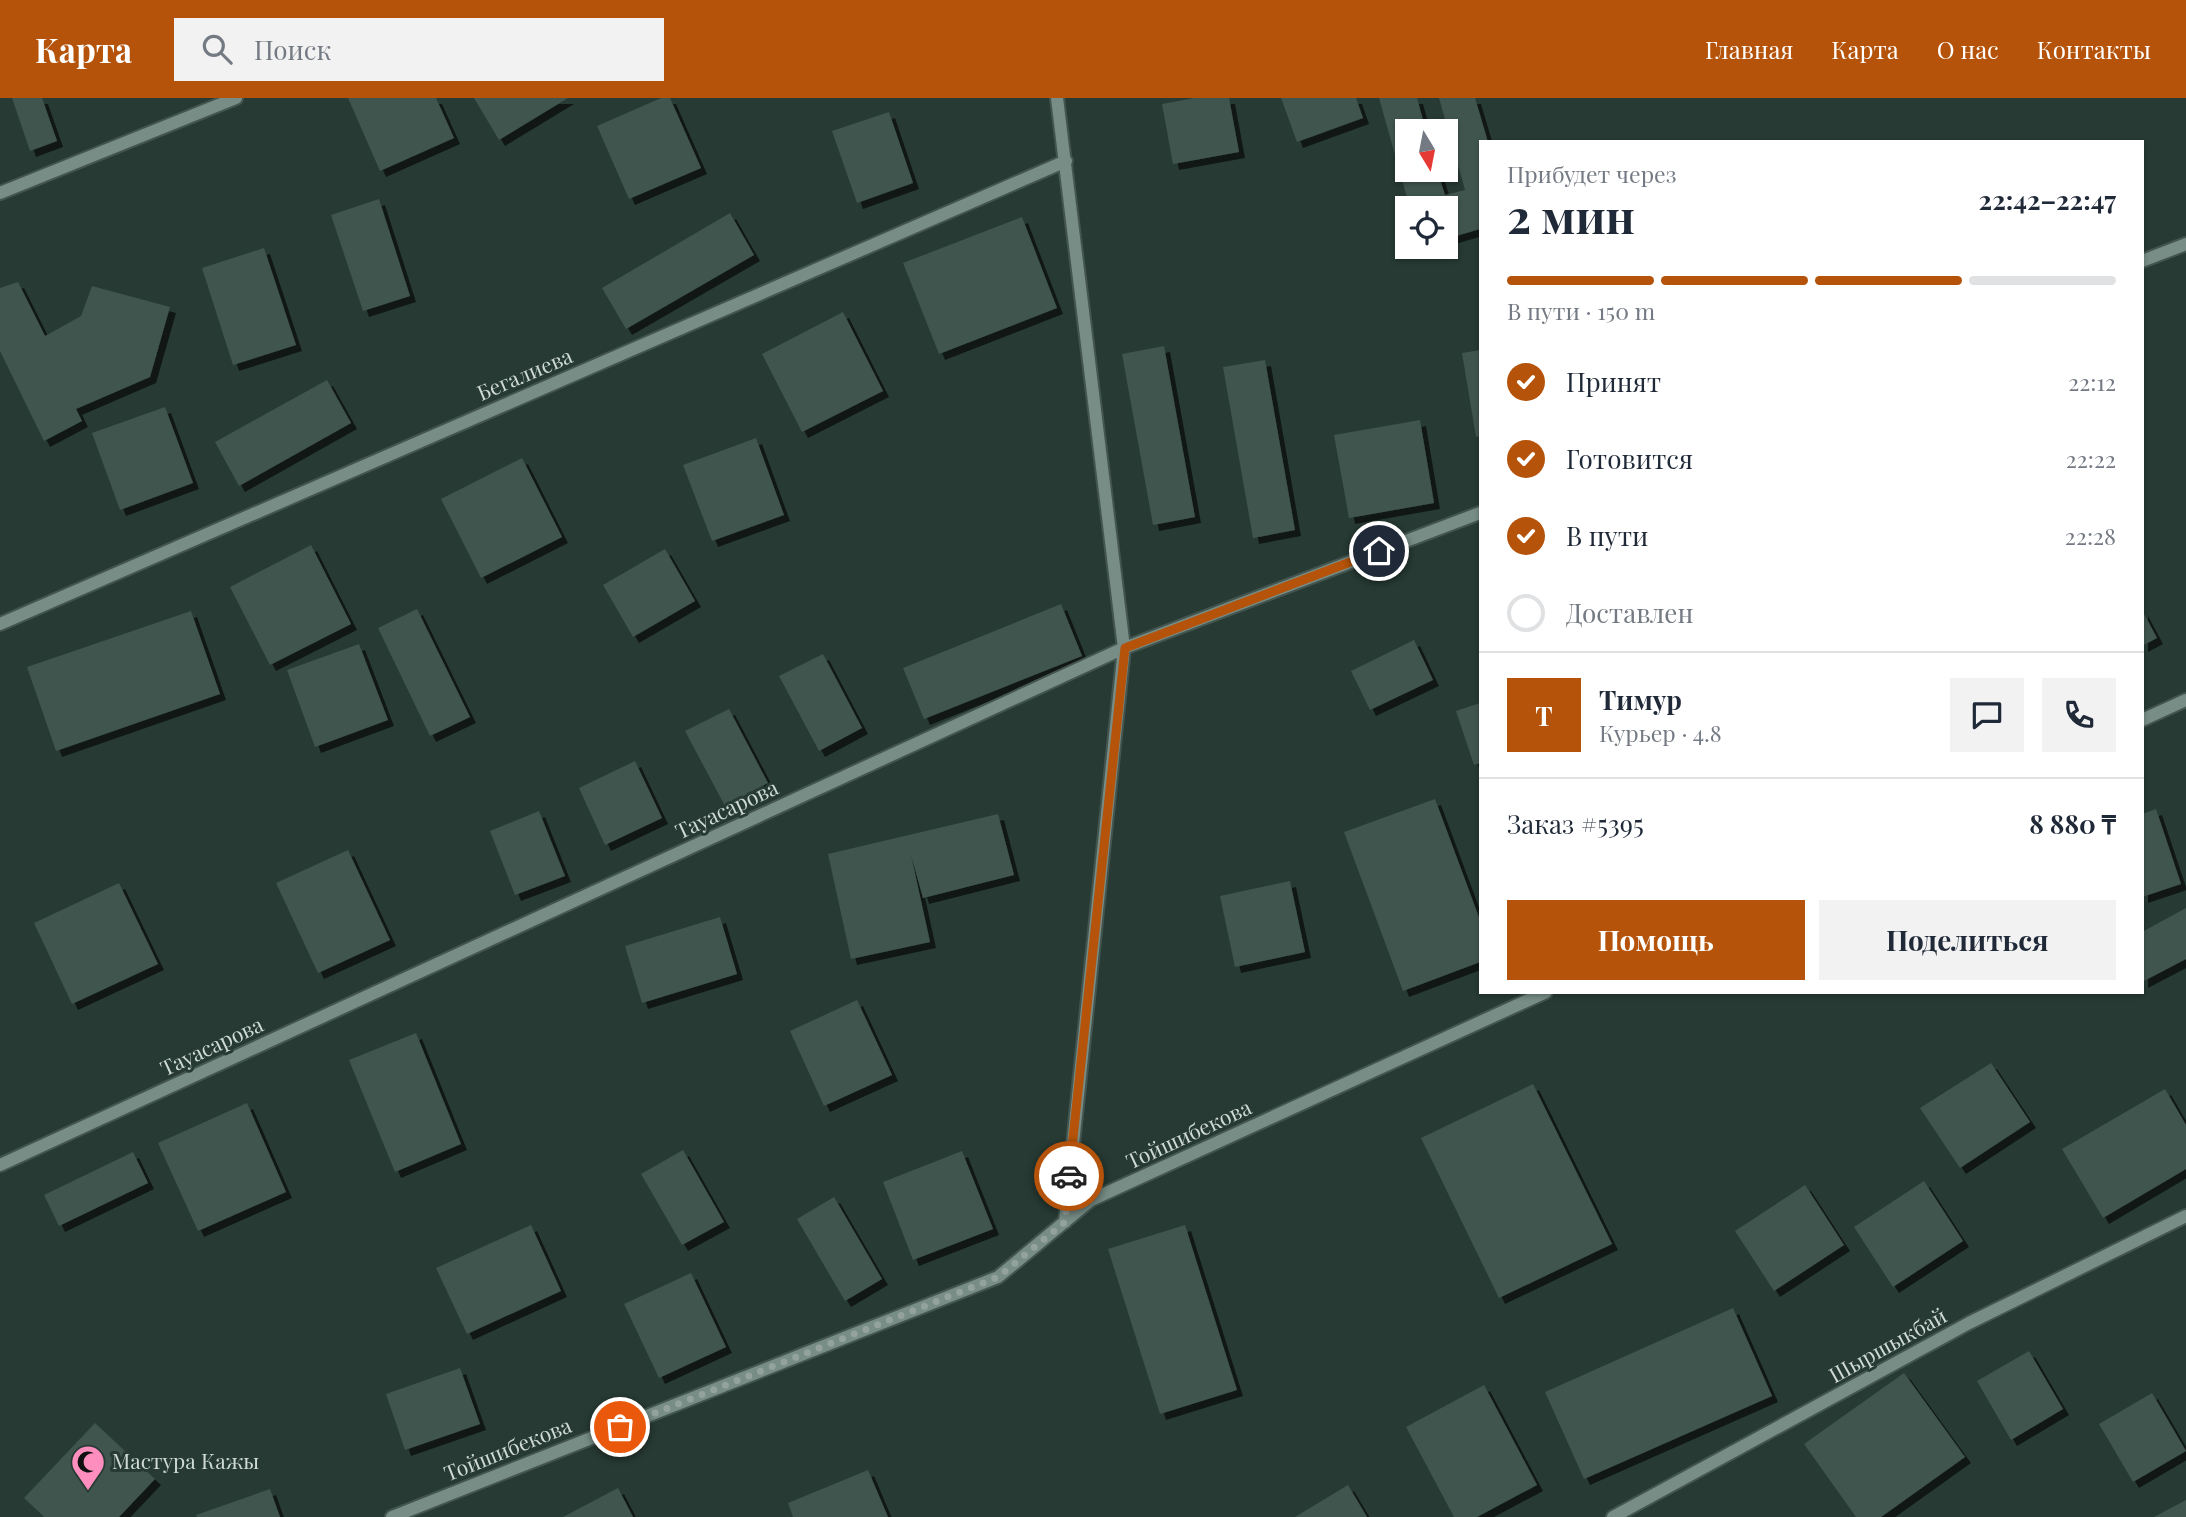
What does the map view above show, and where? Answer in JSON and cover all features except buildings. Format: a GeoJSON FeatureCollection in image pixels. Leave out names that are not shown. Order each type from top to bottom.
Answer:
{"type":"FeatureCollection","features":[{"type":"Feature","properties":{"kind":"street"},"geometry":{"type":"LineString","coordinates":[[0,193],[236,98]]}},
{"type":"Feature","properties":{"kind":"street"},"geometry":{"type":"LineString","coordinates":[[1057,98],[1125,648],[1065,1222]]}},
{"type":"Feature","properties":{"kind":"street","name":"Бегалиева"},"geometry":{"type":"LineString","coordinates":[[0,624],[1066,161]]}},
{"type":"Feature","properties":{"kind":"street"},"geometry":{"type":"LineString","coordinates":[[2144,260],[2186,244]]}},
{"type":"Feature","properties":{"kind":"street","name":"Тауасарова"},"geometry":{"type":"LineString","coordinates":[[0,1165],[1125,648],[1479,513]]}},
{"type":"Feature","properties":{"kind":"street"},"geometry":{"type":"LineString","coordinates":[[2144,719],[2186,699]]}},
{"type":"Feature","properties":{"kind":"street","name":"Тойшибекова"},"geometry":{"type":"LineString","coordinates":[[392,1517],[998,1277],[1091,1200],[1542,994]]}},
{"type":"Feature","properties":{"kind":"street","name":"Шыршыкбай"},"geometry":{"type":"LineString","coordinates":[[1613,1517],[1969,1323],[2186,1216]]}},
{"type":"Feature","properties":{"kind":"way so far"},"geometry":{"type":"LineString","coordinates":[[620,1427],[998,1277],[1065,1222],[1069,1176]]}},
{"type":"Feature","properties":{"kind":"place","name":"Мастура Кажы"},"geometry":{"type":"Point","coordinates":[88,1492]}},
{"type":"Feature","properties":{"kind":"route"},"geometry":{"type":"LineString","coordinates":[[1069,1176],[1125,648],[1379,551]]}}]}
